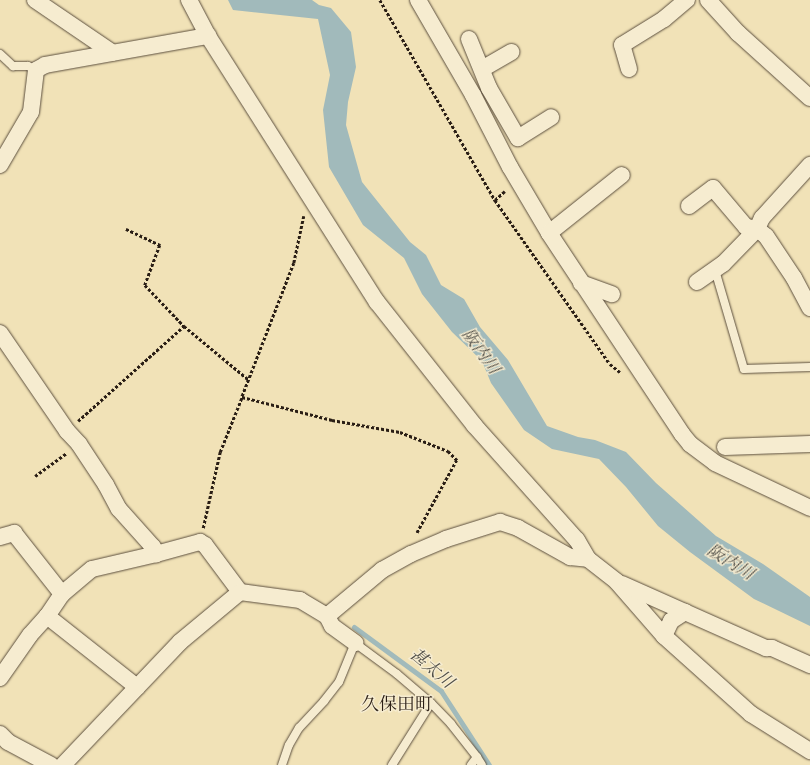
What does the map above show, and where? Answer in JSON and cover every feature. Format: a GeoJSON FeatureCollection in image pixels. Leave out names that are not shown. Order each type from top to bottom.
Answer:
{"type":"FeatureCollection","features":[{"type":"Feature","properties":{"kind":"street"},"geometry":{"type":"LineString","coordinates":[[35,0],[113,53]]}},
{"type":"Feature","properties":{"kind":"street"},"geometry":{"type":"LineString","coordinates":[[189,0],[208,36],[377,302],[474,425],[576,540],[588,559],[617,582],[664,636],[751,714],[810,750]]}},
{"type":"Feature","properties":{"kind":"street"},"geometry":{"type":"LineString","coordinates":[[418,0],[473,95],[510,167],[580,283],[672,422],[690,444],[715,463],[810,508]]}},
{"type":"Feature","properties":{"kind":"street"},"geometry":{"type":"LineString","coordinates":[[629,69],[622,45],[664,19],[687,0]]}},
{"type":"Feature","properties":{"kind":"street"},"geometry":{"type":"LineString","coordinates":[[708,0],[738,33],[810,98]]}},
{"type":"Feature","properties":{"kind":"street"},"geometry":{"type":"LineString","coordinates":[[0,165],[31,112],[36,70],[45,65],[208,36]]}},
{"type":"Feature","properties":{"kind":"street"},"geometry":{"type":"LineString","coordinates":[[469,39],[489,88],[518,138],[551,117]]}},
{"type":"Feature","properties":{"kind":"street"},"geometry":{"type":"LineString","coordinates":[[482,69],[511,52]]}},
{"type":"Feature","properties":{"kind":"street"},"geometry":{"type":"LineString","coordinates":[[473,95],[489,88]]}},
{"type":"Feature","properties":{"kind":"street"},"geometry":{"type":"LineString","coordinates":[[697,282],[715,270],[757,229],[762,218],[810,165]]}},
{"type":"Feature","properties":{"kind":"street"},"geometry":{"type":"LineString","coordinates":[[550,233],[622,175]]}},
{"type":"Feature","properties":{"kind":"street"},"geometry":{"type":"LineString","coordinates":[[688,206],[713,188],[746,227],[757,229],[766,236],[794,278],[810,308]]}},
{"type":"Feature","properties":{"kind":"street"},"geometry":{"type":"LineString","coordinates":[[580,283],[612,294]]}},
{"type":"Feature","properties":{"kind":"street"},"geometry":{"type":"LineString","coordinates":[[0,332],[67,431],[79,444],[120,509],[153,547],[156,554]]}},
{"type":"Feature","properties":{"kind":"street"},"geometry":{"type":"LineString","coordinates":[[724,447],[810,444]]}},
{"type":"Feature","properties":{"kind":"street"},"geometry":{"type":"LineString","coordinates":[[327,616],[382,570],[411,554],[446,539],[500,522],[518,528],[570,558],[588,559]]}},
{"type":"Feature","properties":{"kind":"street"},"geometry":{"type":"LineString","coordinates":[[0,537],[14,533],[62,594]]}},
{"type":"Feature","properties":{"kind":"street"},"geometry":{"type":"LineString","coordinates":[[0,678],[30,635],[47,616],[62,594],[92,569],[200,542],[205,545],[240,592],[300,600],[327,616],[332,626],[355,643]]}},
{"type":"Feature","properties":{"kind":"street"},"geometry":{"type":"LineString","coordinates":[[617,582],[810,665]]}},
{"type":"Feature","properties":{"kind":"street"},"geometry":{"type":"LineString","coordinates":[[63,765],[180,642],[240,592]]}},
{"type":"Feature","properties":{"kind":"street"},"geometry":{"type":"LineString","coordinates":[[664,636],[671,621],[685,612]]}},
{"type":"Feature","properties":{"kind":"street"},"geometry":{"type":"LineString","coordinates":[[47,616],[137,687]]}},
{"type":"Feature","properties":{"kind":"street"},"geometry":{"type":"LineString","coordinates":[[3,741],[50,765]]}},
{"type":"Feature","properties":{"kind":"lane"},"geometry":{"type":"LineString","coordinates":[[0,54],[13,66],[28,66],[36,70]]}},
{"type":"Feature","properties":{"kind":"lane"},"geometry":{"type":"LineString","coordinates":[[715,270],[744,369],[810,367]]}},
{"type":"Feature","properties":{"kind":"lane"},"geometry":{"type":"LineString","coordinates":[[282,765],[289,745],[300,728],[324,701],[338,682],[355,643],[397,674],[431,703],[451,724],[482,765]]}},
{"type":"Feature","properties":{"kind":"lane"},"geometry":{"type":"LineString","coordinates":[[392,765],[431,703]]}},
{"type":"Feature","properties":{"kind":"lane"},"geometry":{"type":"LineString","coordinates":[[471,765],[477,757]]}},
{"type":"Feature","properties":{"kind":"path"},"geometry":{"type":"LineString","coordinates":[[380,0],[494,200],[610,364],[621,373]]}},
{"type":"Feature","properties":{"kind":"path"},"geometry":{"type":"LineString","coordinates":[[494,200],[505,192],[510,167]]}},
{"type":"Feature","properties":{"kind":"path"},"geometry":{"type":"LineString","coordinates":[[200,542],[220,452],[294,263],[305,212],[307,192]]}},
{"type":"Feature","properties":{"kind":"path"},"geometry":{"type":"LineString","coordinates":[[126,229],[160,245],[145,285],[184,326],[249,380]]}},
{"type":"Feature","properties":{"kind":"path"},"geometry":{"type":"LineString","coordinates":[[67,431],[184,326]]}},
{"type":"Feature","properties":{"kind":"path"},"geometry":{"type":"LineString","coordinates":[[242,397],[332,420],[400,432],[448,451],[457,460],[410,545],[411,554]]}},
{"type":"Feature","properties":{"kind":"path"},"geometry":{"type":"LineString","coordinates":[[35,476],[79,444]]}},
{"type":"Feature","properties":{"kind":"water","name":"阪内川"},"geometry":{"type":"Polygon","coordinates":[[[228,0],[312,0],[319,5],[331,8],[351,32],[356,67],[348,102],[346,125],[362,182],[410,242],[426,255],[441,285],[464,299],[480,327],[508,360],[547,426],[578,437],[595,440],[626,452],[656,483],[716,536],[763,564],[810,597],[810,626],[754,599],[690,552],[658,526],[626,487],[599,459],[552,449],[524,430],[491,383],[482,361],[452,332],[422,294],[404,258],[363,225],[329,167],[323,110],[330,75],[318,19],[233,10],[228,0]]]}},
{"type":"Feature","properties":{"kind":"waterway","name":"甚太川"},"geometry":{"type":"LineString","coordinates":[[354,627],[441,691],[489,765]]}},
{"type":"Feature","properties":{"kind":"district","name":"久保田町"},"geometry":{"type":"Point","coordinates":[397,705]}}]}
